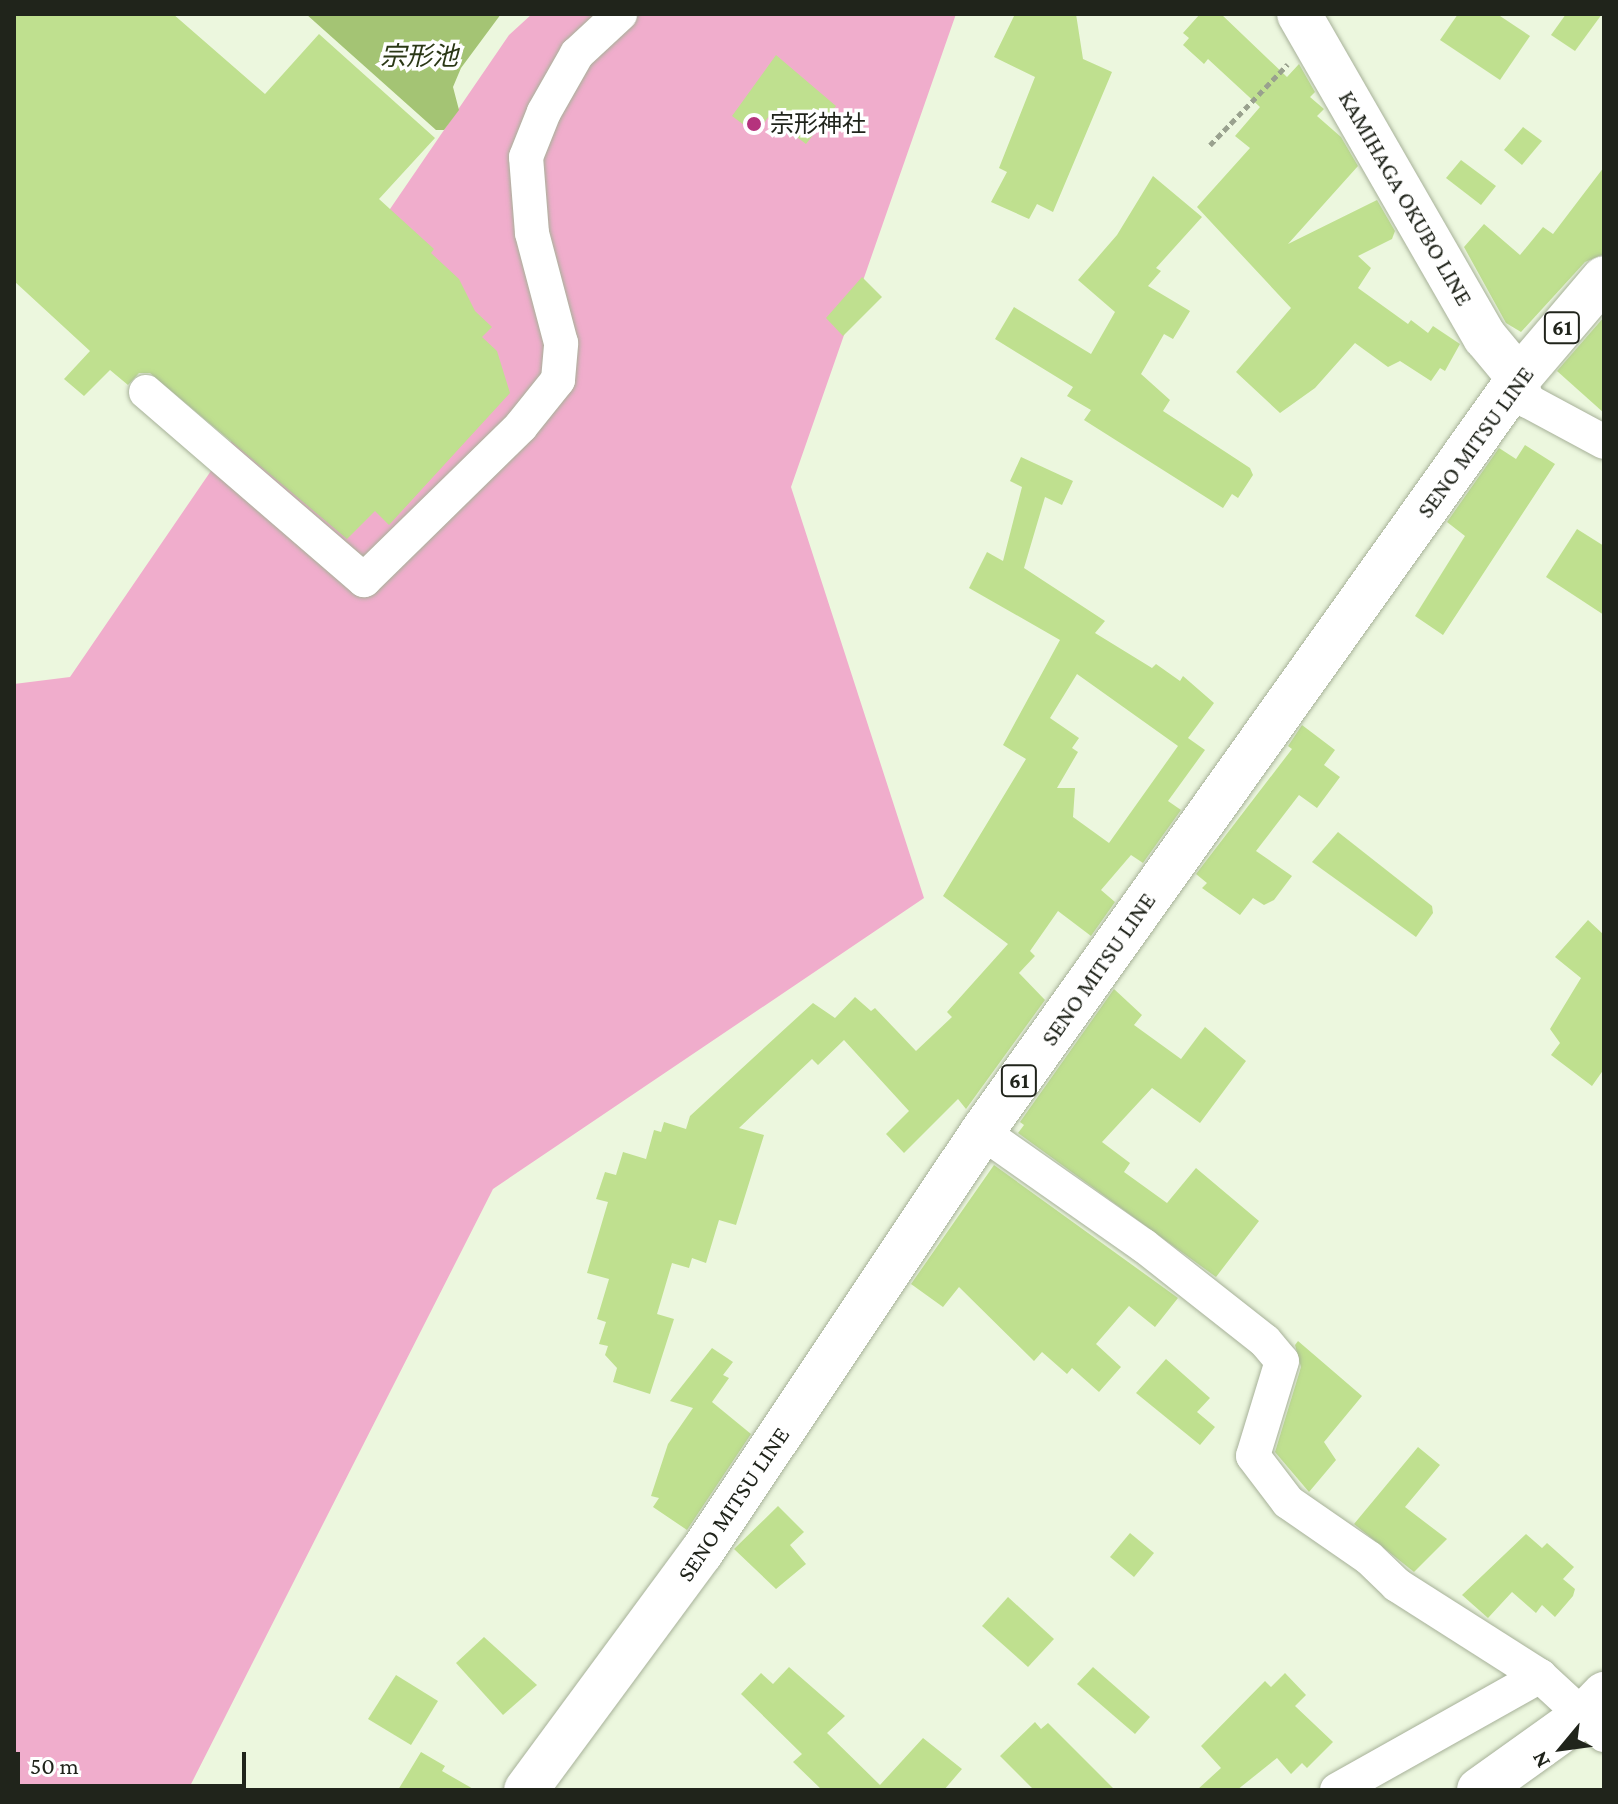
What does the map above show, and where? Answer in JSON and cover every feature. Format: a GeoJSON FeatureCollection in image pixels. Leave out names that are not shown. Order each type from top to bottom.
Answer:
{"type":"FeatureCollection","features":[{"type":"Feature","properties":{"kind":"main road","name":"KAMIHAGA OKUBO LINE"},"geometry":{"type":"LineString","coordinates":[[1307,26],[1485,337],[1519,378]]}},
{"type":"Feature","properties":{"kind":"main road","name":"SENO MITSU LINE"},"geometry":{"type":"LineString","coordinates":[[526,1790],[701,1553],[982,1132],[1519,378],[1604,278]]}},
{"type":"Feature","properties":{"kind":"main road"},"geometry":{"type":"LineString","coordinates":[[1479,1790],[1598,1718]]}},
{"type":"Feature","properties":{"kind":"street"},"geometry":{"type":"LineString","coordinates":[[146,392],[364,580],[521,426],[558,380],[561,343],[532,233],[526,157],[544,112],[577,54],[620,14]]}},
{"type":"Feature","properties":{"kind":"street"},"geometry":{"type":"LineString","coordinates":[[1519,378],[1528,401],[1604,442]]}},
{"type":"Feature","properties":{"kind":"street"},"geometry":{"type":"LineString","coordinates":[[982,1132],[1143,1245],[1265,1341],[1282,1361],[1253,1456],[1288,1502],[1369,1558],[1397,1585],[1540,1676],[1598,1718]]}},
{"type":"Feature","properties":{"kind":"street"},"geometry":{"type":"LineString","coordinates":[[1337,1790],[1540,1676]]}},
{"type":"Feature","properties":{"kind":"path"},"geometry":{"type":"LineString","coordinates":[[1210,145],[1307,26]]}},
{"type":"Feature","properties":{"kind":"shaded area"},"geometry":{"type":"Polygon","coordinates":[[[532,14],[956,14],[791,487],[924,898],[493,1189],[188,1790],[14,1790],[14,684],[70,677],[509,35],[532,14]]]}},
{"type":"Feature","properties":{"kind":"water","name":"宗形池"},"geometry":{"type":"Polygon","coordinates":[[[306,14],[501,14],[461,68],[453,87],[459,110],[444,130],[436,130],[306,14]]]}},
{"type":"Feature","properties":{"kind":"building"},"geometry":{"type":"Polygon","coordinates":[[[14,14],[173,14],[265,94],[319,34],[435,138],[379,199],[434,249],[431,253],[459,279],[475,311],[492,327],[482,337],[497,351],[510,393],[389,525],[375,511],[347,539],[150,373],[139,373],[128,385],[110,370],[84,396],[64,379],[90,351],[14,281],[14,14]]]}},
{"type":"Feature","properties":{"kind":"building"},"geometry":{"type":"Polygon","coordinates":[[[1015,14],[1076,14],[1083,59],[1112,72],[1053,212],[1037,204],[1029,219],[991,202],[1007,172],[999,168],[1035,77],[994,57],[1015,14]]]}},
{"type":"Feature","properties":{"kind":"building"},"geometry":{"type":"Polygon","coordinates":[[[1200,14],[1221,14],[1287,77],[1299,64],[1315,92],[1310,97],[1324,109],[1317,116],[1341,137],[1358,166],[1288,244],[1377,200],[1395,231],[1392,239],[1358,256],[1371,268],[1358,288],[1408,324],[1411,320],[1428,333],[1433,326],[1460,344],[1445,371],[1440,368],[1431,381],[1400,361],[1388,367],[1355,343],[1315,388],[1280,413],[1236,372],[1291,308],[1197,207],[1250,148],[1235,136],[1260,107],[1208,59],[1204,64],[1183,45],[1189,38],[1183,33],[1200,14]]]}},
{"type":"Feature","properties":{"kind":"building"},"geometry":{"type":"Polygon","coordinates":[[[1458,14],[1497,14],[1530,36],[1500,80],[1440,40],[1458,14]]]}},
{"type":"Feature","properties":{"kind":"building"},"geometry":{"type":"Polygon","coordinates":[[[1566,14],[1602,14],[1575,51],[1551,35],[1566,14]]]}},
{"type":"Feature","properties":{"kind":"building"},"geometry":{"type":"Polygon","coordinates":[[[776,55],[836,106],[806,144],[769,116],[756,134],[732,116],[776,55]]]}},
{"type":"Feature","properties":{"kind":"building"},"geometry":{"type":"Polygon","coordinates":[[[1523,127],[1542,141],[1522,165],[1504,150],[1523,127]]]}},
{"type":"Feature","properties":{"kind":"building"},"geometry":{"type":"Polygon","coordinates":[[[1461,160],[1496,186],[1481,205],[1446,178],[1461,160]]]}},
{"type":"Feature","properties":{"kind":"building"},"geometry":{"type":"Polygon","coordinates":[[[1604,167],[1604,254],[1585,262],[1521,332],[1506,323],[1464,247],[1484,224],[1520,255],[1543,227],[1553,234],[1604,167]]]}},
{"type":"Feature","properties":{"kind":"building"},"geometry":{"type":"Polygon","coordinates":[[[1153,176],[1202,217],[1156,268],[1161,271],[1148,286],[1190,311],[1173,339],[1164,334],[1141,374],[1170,400],[1163,411],[1250,468],[1253,475],[1238,498],[1232,494],[1223,508],[1084,420],[1091,410],[1067,396],[1073,387],[995,339],[1014,307],[1091,354],[1115,312],[1078,280],[1117,235],[1153,176]]]}},
{"type":"Feature","properties":{"kind":"building"},"geometry":{"type":"Polygon","coordinates":[[[862,277],[882,297],[843,336],[826,318],[862,277]]]}},
{"type":"Feature","properties":{"kind":"building"},"geometry":{"type":"Polygon","coordinates":[[[1604,317],[1604,413],[1557,371],[1604,317]]]}},
{"type":"Feature","properties":{"kind":"building"},"geometry":{"type":"Polygon","coordinates":[[[1525,445],[1555,464],[1443,635],[1415,616],[1465,536],[1447,522],[1499,448],[1516,459],[1525,445]]]}},
{"type":"Feature","properties":{"kind":"building"},"geometry":{"type":"Polygon","coordinates":[[[1021,457],[1073,481],[1062,505],[1045,497],[1024,568],[1105,621],[1095,633],[1152,668],[1156,664],[1180,681],[1183,676],[1214,703],[1188,738],[1205,750],[1168,801],[1181,810],[1143,863],[1131,855],[1101,890],[1115,902],[1091,936],[1058,911],[1030,951],[1035,956],[1019,973],[1045,1000],[966,1109],[958,1099],[904,1153],[886,1134],[909,1111],[844,1040],[818,1065],[812,1059],[739,1128],[764,1135],[736,1225],[719,1220],[706,1263],[692,1258],[689,1268],[672,1263],[657,1314],[674,1319],[650,1394],[613,1382],[617,1368],[605,1355],[608,1346],[599,1344],[606,1322],[597,1319],[609,1279],[587,1273],[608,1202],[596,1199],[605,1172],[616,1175],[623,1152],[646,1159],[654,1130],[661,1132],[664,1122],[686,1129],[690,1116],[813,1003],[835,1018],[855,997],[871,1011],[875,1008],[916,1051],[952,1017],[947,1012],[1008,944],[943,896],[1026,759],[1003,745],[1060,640],[969,588],[987,552],[1003,561],[1022,487],[1010,481],[1021,457]],[[1077,674],[1050,718],[1079,738],[1072,748],[1078,752],[1057,788],[1075,788],[1073,817],[1109,843],[1178,746],[1077,674]]]}},
{"type":"Feature","properties":{"kind":"building"},"geometry":{"type":"Polygon","coordinates":[[[1577,529],[1604,546],[1604,615],[1546,577],[1577,529]]]}},
{"type":"Feature","properties":{"kind":"building"},"geometry":{"type":"Polygon","coordinates":[[[1302,725],[1335,750],[1324,765],[1340,777],[1317,808],[1299,795],[1256,851],[1292,876],[1274,900],[1264,905],[1253,898],[1240,915],[1202,888],[1207,883],[1196,874],[1292,749],[1288,746],[1302,725]]]}},
{"type":"Feature","properties":{"kind":"building"},"geometry":{"type":"Polygon","coordinates":[[[1338,832],[1432,906],[1433,913],[1416,937],[1312,862],[1338,832]]]}},
{"type":"Feature","properties":{"kind":"building"},"geometry":{"type":"Polygon","coordinates":[[[1588,920],[1604,935],[1604,1069],[1592,1086],[1551,1055],[1560,1043],[1550,1029],[1581,978],[1555,957],[1588,920]]]}},
{"type":"Feature","properties":{"kind":"building"},"geometry":{"type":"Polygon","coordinates":[[[1114,989],[1142,1015],[1134,1025],[1181,1059],[1205,1027],[1246,1061],[1200,1123],[1152,1088],[1102,1142],[1130,1163],[1124,1172],[1167,1203],[1196,1168],[1259,1221],[1216,1277],[1018,1133],[1024,1125],[1020,1122],[1114,989]]]}},
{"type":"Feature","properties":{"kind":"building"},"geometry":{"type":"Polygon","coordinates":[[[994,1165],[1178,1298],[1155,1327],[1129,1306],[1096,1344],[1121,1367],[1099,1392],[1072,1368],[1067,1374],[1042,1352],[1034,1361],[959,1287],[943,1307],[911,1284],[994,1165]]]}},
{"type":"Feature","properties":{"kind":"building"},"geometry":{"type":"Polygon","coordinates":[[[1298,1341],[1362,1396],[1324,1442],[1336,1460],[1309,1492],[1275,1452],[1301,1367],[1295,1345],[1298,1341]]]}},
{"type":"Feature","properties":{"kind":"building"},"geometry":{"type":"Polygon","coordinates":[[[712,1348],[733,1362],[723,1375],[729,1378],[712,1402],[751,1434],[687,1530],[653,1507],[659,1498],[651,1496],[668,1444],[693,1408],[670,1401],[712,1348]]]}},
{"type":"Feature","properties":{"kind":"building"},"geometry":{"type":"Polygon","coordinates":[[[1166,1359],[1210,1398],[1197,1412],[1215,1427],[1200,1445],[1136,1393],[1166,1359]]]}},
{"type":"Feature","properties":{"kind":"building"},"geometry":{"type":"Polygon","coordinates":[[[1418,1447],[1440,1465],[1405,1507],[1447,1539],[1414,1572],[1354,1524],[1418,1447]]]}},
{"type":"Feature","properties":{"kind":"building"},"geometry":{"type":"Polygon","coordinates":[[[778,1506],[804,1532],[790,1545],[806,1564],[776,1589],[734,1549],[778,1506]]]}},
{"type":"Feature","properties":{"kind":"building"},"geometry":{"type":"Polygon","coordinates":[[[1130,1533],[1154,1553],[1134,1577],[1110,1557],[1130,1533]]]}},
{"type":"Feature","properties":{"kind":"building"},"geometry":{"type":"Polygon","coordinates":[[[1526,1534],[1542,1548],[1547,1543],[1574,1567],[1563,1579],[1575,1589],[1573,1596],[1555,1617],[1542,1605],[1536,1613],[1512,1592],[1488,1618],[1462,1595],[1526,1534]]]}},
{"type":"Feature","properties":{"kind":"building"},"geometry":{"type":"Polygon","coordinates":[[[1008,1597],[1054,1639],[1028,1667],[982,1626],[1008,1597]]]}},
{"type":"Feature","properties":{"kind":"building"},"geometry":{"type":"Polygon","coordinates":[[[484,1637],[537,1685],[503,1715],[456,1663],[484,1637]]]}},
{"type":"Feature","properties":{"kind":"building"},"geometry":{"type":"Polygon","coordinates":[[[789,1667],[845,1716],[827,1733],[880,1785],[923,1738],[962,1769],[944,1790],[822,1790],[793,1762],[802,1754],[741,1694],[761,1673],[773,1684],[789,1667]]]}},
{"type":"Feature","properties":{"kind":"building"},"geometry":{"type":"Polygon","coordinates":[[[1093,1667],[1150,1717],[1135,1734],[1077,1684],[1093,1667]]]}},
{"type":"Feature","properties":{"kind":"building"},"geometry":{"type":"Polygon","coordinates":[[[1285,1673],[1306,1695],[1295,1706],[1333,1742],[1307,1768],[1302,1763],[1291,1774],[1277,1758],[1237,1790],[1197,1790],[1221,1768],[1201,1746],[1265,1681],[1271,1687],[1285,1673]]]}},
{"type":"Feature","properties":{"kind":"building"},"geometry":{"type":"Polygon","coordinates":[[[396,1675],[438,1701],[411,1745],[368,1719],[396,1675]]]}},
{"type":"Feature","properties":{"kind":"building"},"geometry":{"type":"Polygon","coordinates":[[[1035,1722],[1041,1729],[1048,1723],[1115,1790],[1034,1790],[1000,1756],[1035,1722]]]}},
{"type":"Feature","properties":{"kind":"building"},"geometry":{"type":"Polygon","coordinates":[[[421,1752],[445,1766],[442,1771],[475,1790],[398,1790],[421,1752]]]}},
{"type":"Feature","properties":{"kind":"place","name":"宗形神社"},"geometry":{"type":"Point","coordinates":[754,124]}}]}
